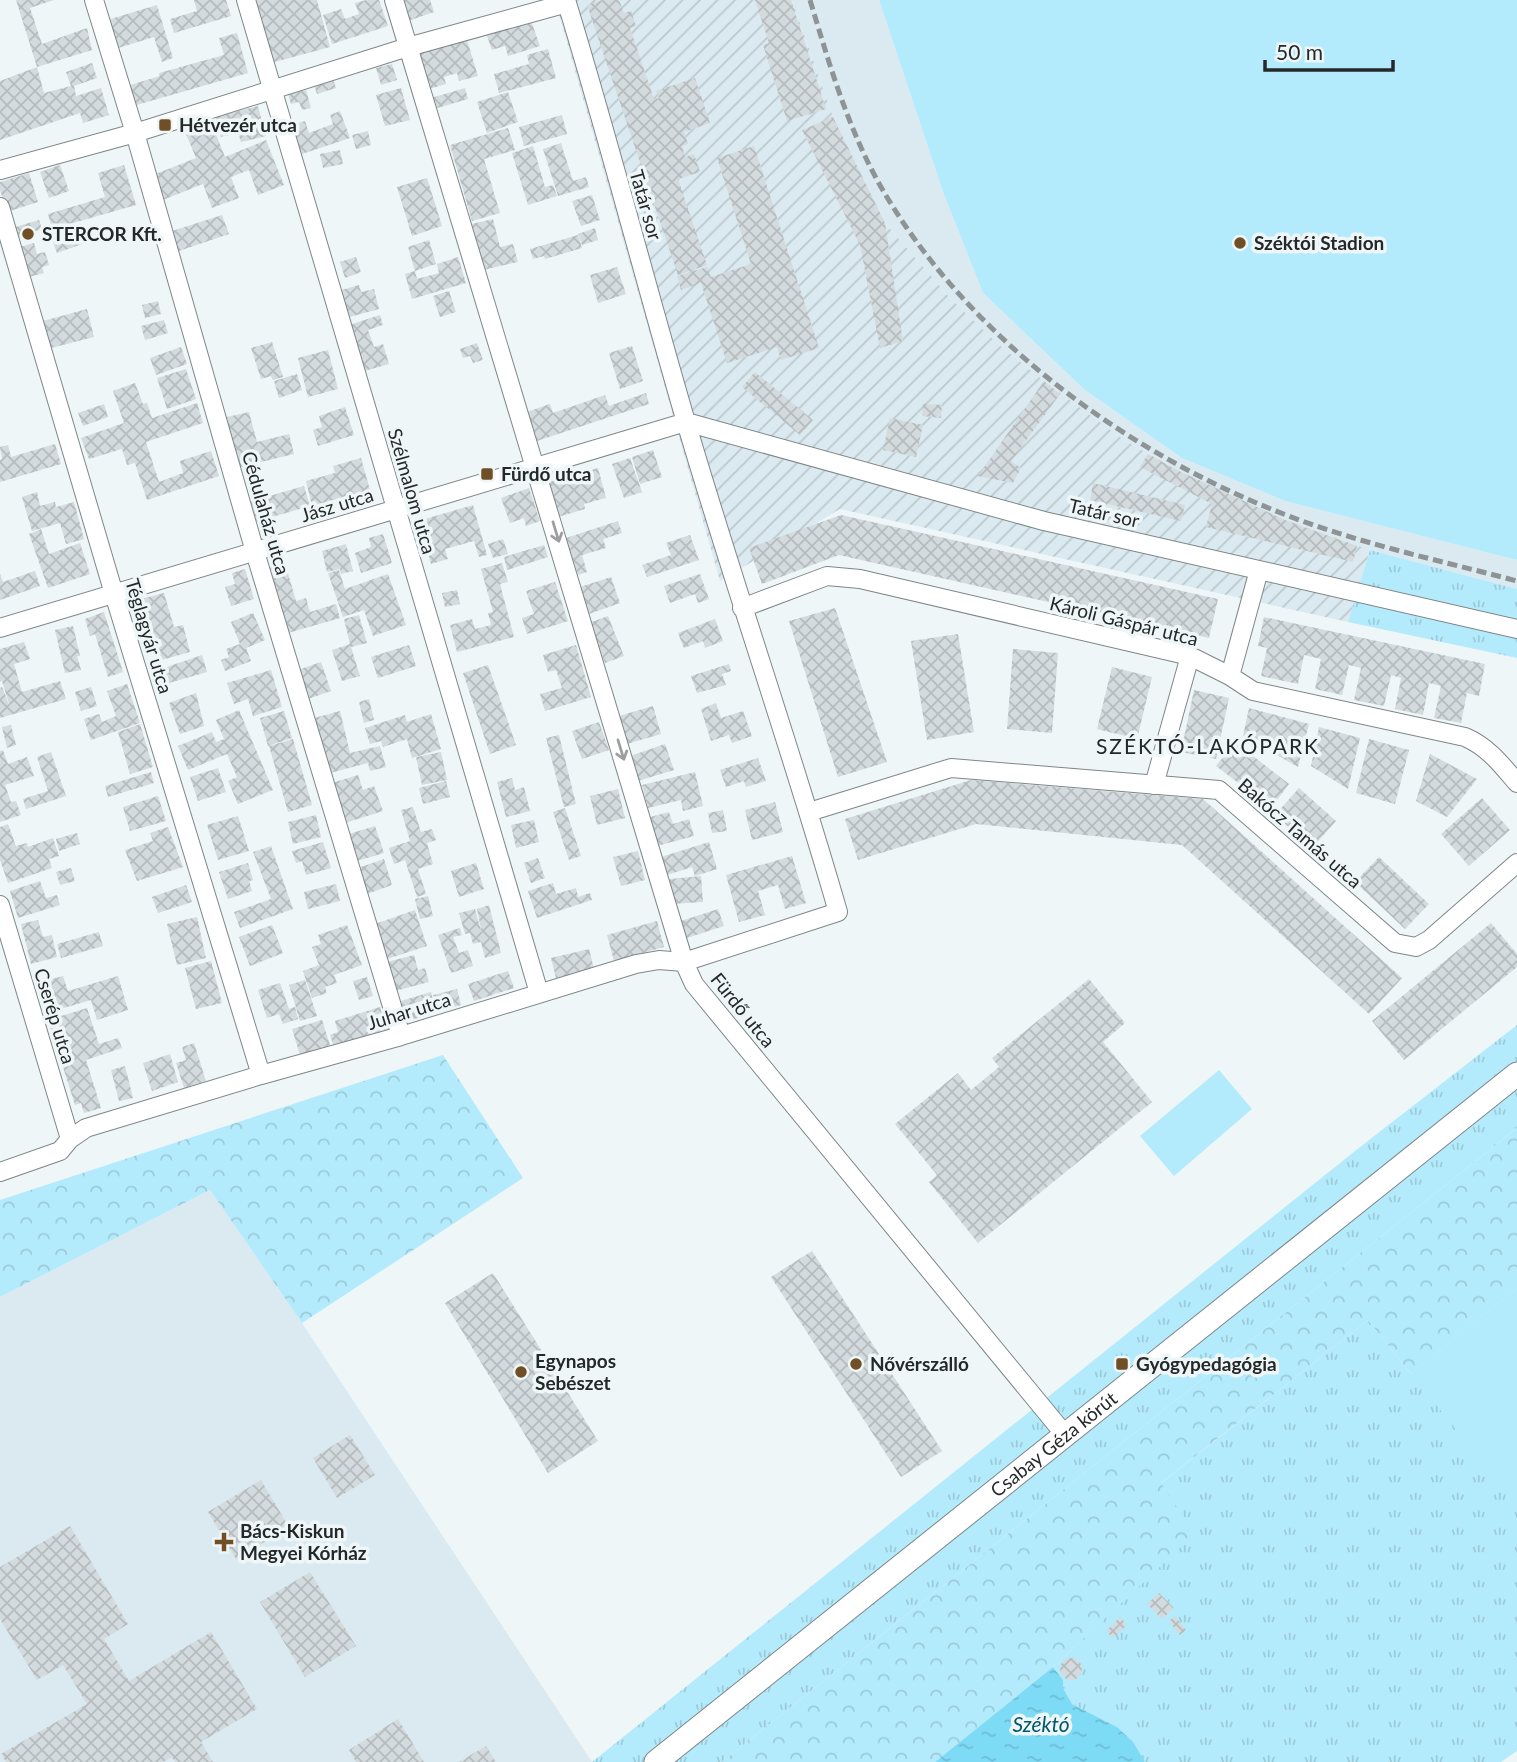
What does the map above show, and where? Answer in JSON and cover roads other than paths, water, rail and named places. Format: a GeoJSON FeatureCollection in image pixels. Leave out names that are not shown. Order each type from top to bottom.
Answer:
{"type":"FeatureCollection","features":[{"type":"Feature","properties":{"kind":"street","name":"Cédulaház utca"},"geometry":{"type":"LineString","coordinates":[[94,0],[401,1036]]}},
{"type":"Feature","properties":{"kind":"street","name":"Szélmalom utca"},"geometry":{"type":"LineString","coordinates":[[246,0],[538,993]]}},
{"type":"Feature","properties":{"kind":"street","name":"Fürdő utca"},"geometry":{"type":"LineString","coordinates":[[394,0],[684,962],[694,984],[1066,1436]]}},
{"type":"Feature","properties":{"kind":"street"},"geometry":{"type":"LineString","coordinates":[[0,170],[135,133],[408,47],[567,2]]}},
{"type":"Feature","properties":{"kind":"street","name":"Tatár sor"},"geometry":{"type":"LineString","coordinates":[[567,2],[686,422],[838,912]]}},
{"type":"Feature","properties":{"kind":"street","name":"Téglagyár utca"},"geometry":{"type":"LineString","coordinates":[[0,207],[114,594],[261,1075]]}},
{"type":"Feature","properties":{"kind":"street","name":"Tatár sor"},"geometry":{"type":"LineString","coordinates":[[686,422],[1044,521],[1517,629]]}},
{"type":"Feature","properties":{"kind":"street","name":"Jász utca"},"geometry":{"type":"LineString","coordinates":[[0,628],[686,422]]}},
{"type":"Feature","properties":{"kind":"street"},"geometry":{"type":"LineString","coordinates":[[1230,676],[1259,570]]}},
{"type":"Feature","properties":{"kind":"street","name":"Károli Gáspár utca"},"geometry":{"type":"LineString","coordinates":[[742,608],[827,576],[860,579],[1190,656],[1230,676],[1252,691],[1465,737],[1491,752],[1517,783]]}},
{"type":"Feature","properties":{"kind":"street"},"geometry":{"type":"LineString","coordinates":[[1154,785],[1190,656]]}},
{"type":"Feature","properties":{"kind":"street","name":"Bakócz Tamás utca"},"geometry":{"type":"LineString","coordinates":[[809,812],[951,768],[1219,790],[1395,943],[1416,947],[1429,940],[1517,863]]}},
{"type":"Feature","properties":{"kind":"street","name":"Cserép utca"},"geometry":{"type":"LineString","coordinates":[[0,905],[70,1139]]}},
{"type":"Feature","properties":{"kind":"street","name":"Juhar utca"},"geometry":{"type":"LineString","coordinates":[[0,1172],[60,1151],[70,1139],[86,1128],[636,964],[659,960],[684,962],[838,912]]}},
{"type":"Feature","properties":{"kind":"street","name":"Csabay Géza körút"},"geometry":{"type":"LineString","coordinates":[[656,1762],[1517,1074]]}},
{"type":"Feature","properties":{"kind":"water","name":"Széktó"},"geometry":{"type":"Polygon","coordinates":[[[1053,1667],[1063,1680],[1063,1688],[1072,1704],[1117,1727],[1133,1742],[1145,1762],[935,1762],[1053,1667]]]}},
{"type":"Feature","properties":{"kind":"railway"},"geometry":{"type":"LineString","coordinates":[[810,0],[838,90],[865,157],[912,235],[954,289],[1002,338],[1055,384],[1111,425],[1171,461],[1232,492],[1294,518],[1349,536],[1517,581]]}},
{"type":"Feature","properties":{"kind":"place","name":"Hétvezér utca"},"geometry":{"type":"Point","coordinates":[165,125]}},
{"type":"Feature","properties":{"kind":"place","name":"STERCOR Kft."},"geometry":{"type":"Point","coordinates":[28,234]}},
{"type":"Feature","properties":{"kind":"place","name":"Széktói Stadion"},"geometry":{"type":"Point","coordinates":[1240,243]}},
{"type":"Feature","properties":{"kind":"place","name":"Fürdő utca"},"geometry":{"type":"Point","coordinates":[487,474]}},
{"type":"Feature","properties":{"kind":"place","name":"Nővérszálló"},"geometry":{"type":"Point","coordinates":[856,1364]}},
{"type":"Feature","properties":{"kind":"place","name":"Gyógypedagógia"},"geometry":{"type":"Point","coordinates":[1122,1364]}},
{"type":"Feature","properties":{"kind":"place","name":"Egynapos Sebészet"},"geometry":{"type":"Point","coordinates":[521,1372]}},
{"type":"Feature","properties":{"kind":"place","name":"Bács-Kiskun Megyei Kórház"},"geometry":{"type":"Point","coordinates":[224,1542]}},
{"type":"Feature","properties":{"kind":"district","name":"SZÉKTÓ-LAKÓPARK"},"geometry":{"type":"Point","coordinates":[1208,747]}}]}
